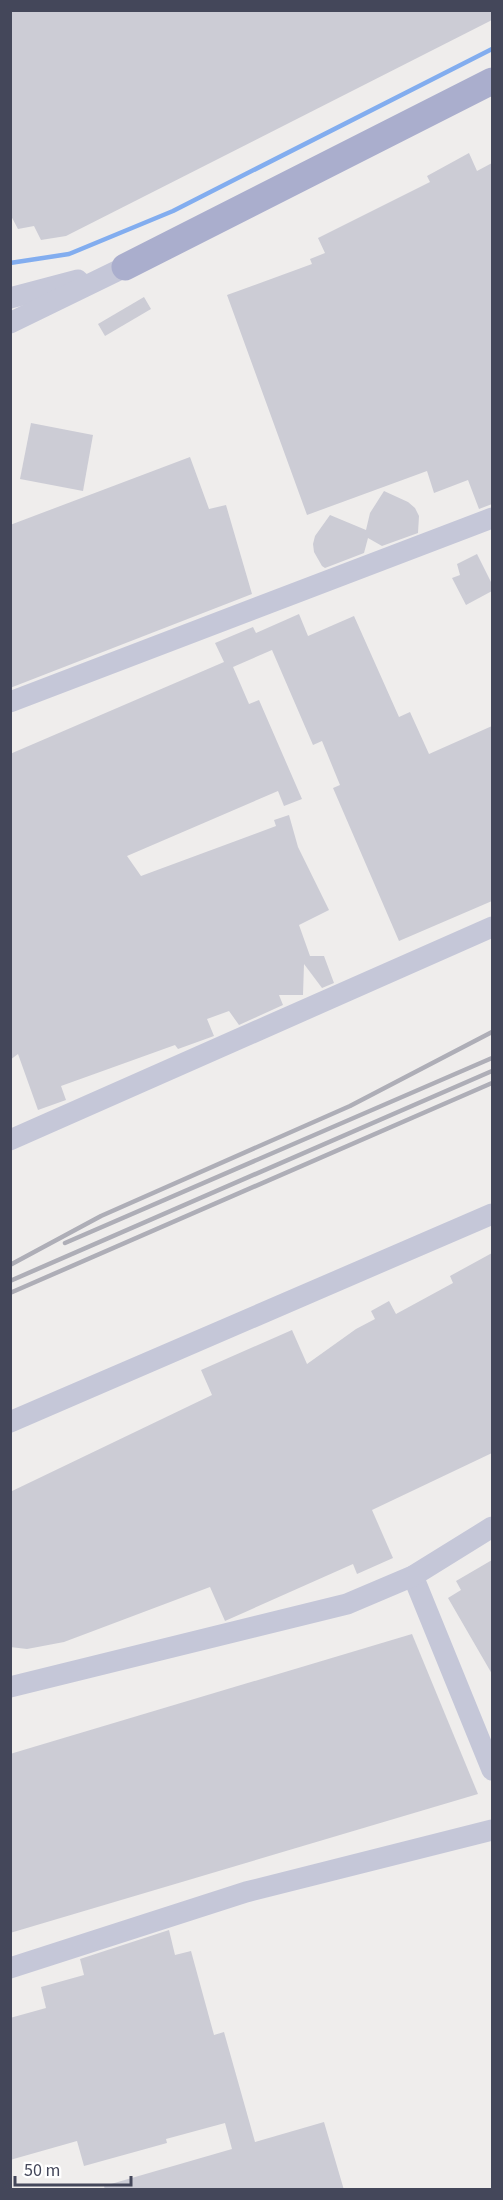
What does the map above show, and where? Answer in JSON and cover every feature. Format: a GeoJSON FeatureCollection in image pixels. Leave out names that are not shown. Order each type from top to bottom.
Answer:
{"type":"FeatureCollection","features":[{"type":"Feature","properties":{"kind":"main road"},"geometry":{"type":"LineString","coordinates":[[125,267],[492,81]]}},
{"type":"Feature","properties":{"kind":"street"},"geometry":{"type":"LineString","coordinates":[[10,298],[125,267]]}},
{"type":"Feature","properties":{"kind":"street"},"geometry":{"type":"LineString","coordinates":[[10,323],[125,267]]}},
{"type":"Feature","properties":{"kind":"street"},"geometry":{"type":"LineString","coordinates":[[10,702],[492,518]]}},
{"type":"Feature","properties":{"kind":"street"},"geometry":{"type":"LineString","coordinates":[[10,1140],[492,927]]}},
{"type":"Feature","properties":{"kind":"street"},"geometry":{"type":"LineString","coordinates":[[14,1422],[492,1214]]}},
{"type":"Feature","properties":{"kind":"street"},"geometry":{"type":"LineString","coordinates":[[10,1687],[346,1604],[413,1576],[492,1527]]}},
{"type":"Feature","properties":{"kind":"street"},"geometry":{"type":"LineString","coordinates":[[413,1576],[492,1770]]}},
{"type":"Feature","properties":{"kind":"street"},"geometry":{"type":"LineString","coordinates":[[10,1968],[246,1892],[492,1830]]}},
{"type":"Feature","properties":{"kind":"building"},"geometry":{"type":"Polygon","coordinates":[[[10,10],[492,10],[492,20],[66,236],[41,240],[34,226],[18,229],[10,214],[10,10]]]}},
{"type":"Feature","properties":{"kind":"building"},"geometry":{"type":"Polygon","coordinates":[[[469,153],[477,171],[492,163],[492,504],[479,509],[468,480],[434,493],[427,471],[307,515],[227,295],[312,264],[310,259],[325,253],[318,238],[430,182],[427,176],[469,153]]]}},
{"type":"Feature","properties":{"kind":"building"},"geometry":{"type":"Polygon","coordinates":[[[144,297],[151,309],[105,336],[98,324],[144,297]]]}},
{"type":"Feature","properties":{"kind":"building"},"geometry":{"type":"Polygon","coordinates":[[[31,423],[93,435],[83,491],[20,479],[31,423]]]}},
{"type":"Feature","properties":{"kind":"building"},"geometry":{"type":"Polygon","coordinates":[[[190,457],[209,509],[226,505],[252,594],[10,688],[10,525],[190,457]]]}},
{"type":"Feature","properties":{"kind":"building"},"geometry":{"type":"Polygon","coordinates":[[[384,491],[408,502],[415,508],[419,516],[418,533],[382,546],[368,538],[364,553],[325,568],[322,566],[314,552],[313,544],[315,536],[330,515],[366,530],[370,513],[384,491]]]}},
{"type":"Feature","properties":{"kind":"building"},"geometry":{"type":"Polygon","coordinates":[[[477,554],[492,584],[492,591],[466,605],[452,578],[460,575],[457,564],[477,554]]]}},
{"type":"Feature","properties":{"kind":"building"},"geometry":{"type":"Polygon","coordinates":[[[299,614],[308,636],[354,616],[399,717],[410,712],[429,754],[492,726],[492,901],[399,941],[333,788],[340,785],[322,741],[313,745],[272,650],[233,667],[249,704],[259,700],[302,799],[284,806],[278,791],[127,856],[141,876],[276,826],[274,820],[289,815],[298,847],[329,910],[299,925],[310,956],[324,956],[334,983],[322,988],[304,964],[303,995],[279,995],[283,1005],[239,1025],[229,1011],[207,1019],[214,1036],[178,1049],[175,1045],[61,1086],[66,1100],[38,1110],[18,1054],[10,1060],[10,754],[224,662],[215,643],[253,627],[256,633],[299,614]]]}},
{"type":"Feature","properties":{"kind":"building"},"geometry":{"type":"Polygon","coordinates":[[[492,1253],[492,1453],[372,1510],[393,1558],[357,1574],[353,1564],[225,1621],[210,1587],[64,1642],[27,1649],[10,1647],[10,1492],[212,1395],[201,1370],[292,1330],[307,1364],[356,1329],[375,1319],[371,1311],[389,1301],[396,1314],[453,1283],[450,1276],[492,1253]]]}},
{"type":"Feature","properties":{"kind":"building"},"geometry":{"type":"Polygon","coordinates":[[[492,1560],[492,1674],[448,1598],[461,1590],[456,1581],[492,1560]]]}},
{"type":"Feature","properties":{"kind":"building"},"geometry":{"type":"Polygon","coordinates":[[[412,1634],[478,1794],[10,1933],[10,1754],[412,1634]]]}},
{"type":"Feature","properties":{"kind":"building"},"geometry":{"type":"Polygon","coordinates":[[[169,1930],[175,1955],[191,1951],[214,2035],[224,2032],[255,2142],[324,2122],[344,2190],[105,2190],[104,2186],[232,2149],[225,2123],[166,2139],[167,2143],[84,2166],[77,2141],[10,2160],[10,2018],[46,2008],[41,1987],[84,1975],[80,1959],[169,1930]]]}},
{"type":"Feature","properties":{"kind":"waterway"},"geometry":{"type":"LineString","coordinates":[[10,263],[69,254],[173,211],[492,49]]}},
{"type":"Feature","properties":{"kind":"railway"},"geometry":{"type":"LineString","coordinates":[[10,1265],[101,1216],[350,1106],[492,1032]]}},
{"type":"Feature","properties":{"kind":"railway"},"geometry":{"type":"LineString","coordinates":[[65,1243],[492,1058]]}},
{"type":"Feature","properties":{"kind":"railway"},"geometry":{"type":"LineString","coordinates":[[10,1281],[492,1071]]}},
{"type":"Feature","properties":{"kind":"railway"},"geometry":{"type":"LineString","coordinates":[[10,1293],[492,1083]]}}]}
